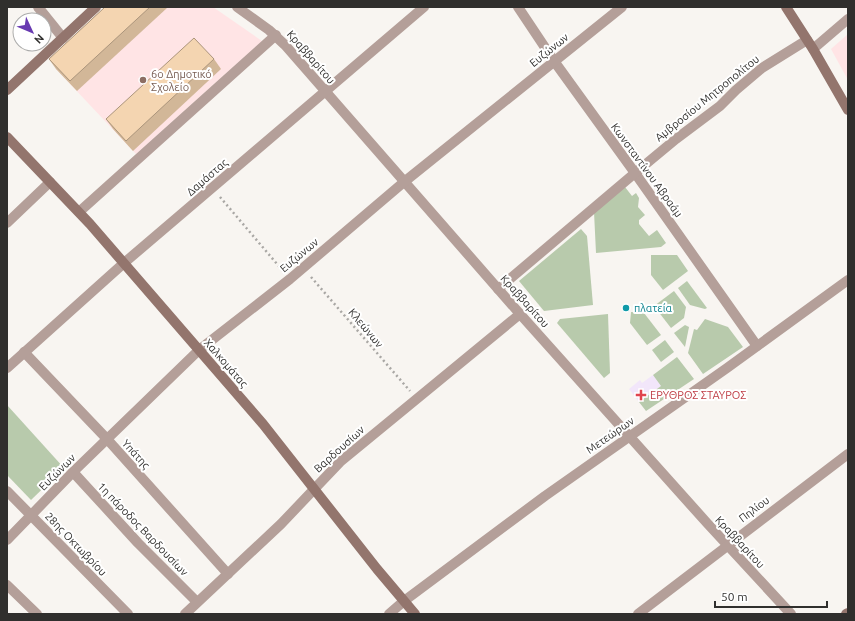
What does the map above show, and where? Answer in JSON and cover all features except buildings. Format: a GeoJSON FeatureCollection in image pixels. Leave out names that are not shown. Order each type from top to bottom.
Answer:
{"type":"FeatureCollection","features":[{"type":"Feature","properties":{"kind":"street"},"geometry":{"type":"LineString","coordinates":[[38,7],[63,38]]}},
{"type":"Feature","properties":{"kind":"street"},"geometry":{"type":"LineString","coordinates":[[7,90],[96,7]]}},
{"type":"Feature","properties":{"kind":"street","name":"Δαμάστας"},"geometry":{"type":"LineString","coordinates":[[7,368],[124,263],[424,7]]}},
{"type":"Feature","properties":{"kind":"street","name":"Κωνσταντίνου Αβραάμ"},"geometry":{"type":"LineString","coordinates":[[518,7],[554,61],[757,346]]}},
{"type":"Feature","properties":{"kind":"street","name":"Ευζώνων"},"geometry":{"type":"LineString","coordinates":[[7,540],[73,472],[199,350],[290,279],[404,182],[622,7]]}},
{"type":"Feature","properties":{"kind":"street"},"geometry":{"type":"LineString","coordinates":[[786,7],[813,49],[848,110]]}},
{"type":"Feature","properties":{"kind":"street","name":"Κραββαρίτου"},"geometry":{"type":"LineString","coordinates":[[242,8],[276,36],[520,314],[727,545],[792,614]]}},
{"type":"Feature","properties":{"kind":"street"},"geometry":{"type":"LineString","coordinates":[[813,49],[848,19]]}},
{"type":"Feature","properties":{"kind":"street"},"geometry":{"type":"LineString","coordinates":[[79,212],[276,36]]}},
{"type":"Feature","properties":{"kind":"street","name":"Αμβροσίου Μητροπολίτου"},"geometry":{"type":"LineString","coordinates":[[498,289],[676,139],[720,106],[762,68],[807,40]]}},
{"type":"Feature","properties":{"kind":"street","name":"Χαλκομάτας"},"geometry":{"type":"LineString","coordinates":[[7,137],[79,212],[263,424],[415,614]]}},
{"type":"Feature","properties":{"kind":"street"},"geometry":{"type":"LineString","coordinates":[[7,223],[50,182]]}},
{"type":"Feature","properties":{"kind":"street","name":"Μετεώρων"},"geometry":{"type":"LineString","coordinates":[[390,614],[404,601],[545,496],[848,280]]}},
{"type":"Feature","properties":{"kind":"street","name":"Βαρδουσίων"},"geometry":{"type":"LineString","coordinates":[[185,614],[281,524],[340,462],[520,314]]}},
{"type":"Feature","properties":{"kind":"street","name":"Υπάτης"},"geometry":{"type":"LineString","coordinates":[[24,352],[107,439],[228,574]]}},
{"type":"Feature","properties":{"kind":"street","name":"Πηλίου"},"geometry":{"type":"LineString","coordinates":[[638,614],[848,454]]}},
{"type":"Feature","properties":{"kind":"street","name":"1η πάροδος Βαρδουσίων"},"geometry":{"type":"LineString","coordinates":[[73,472],[138,544],[197,602]]}},
{"type":"Feature","properties":{"kind":"street","name":"28ης Οκτωβρίου"},"geometry":{"type":"LineString","coordinates":[[7,491],[128,614]]}},
{"type":"Feature","properties":{"kind":"street"},"geometry":{"type":"LineString","coordinates":[[7,585],[37,614]]}},
{"type":"Feature","properties":{"kind":"path"},"geometry":{"type":"LineString","coordinates":[[212,188],[290,279]]}},
{"type":"Feature","properties":{"kind":"path","name":"Κλεώνων"},"geometry":{"type":"LineString","coordinates":[[303,268],[417,399]]}},
{"type":"Feature","properties":{"kind":"shaded area","name":"6ο Δημοτικό Σχολείο"},"geometry":{"type":"Polygon","coordinates":[[[123,7],[213,7],[262,41],[136,154],[56,69],[123,7]]]}},
{"type":"Feature","properties":{"kind":"shaded area"},"geometry":{"type":"Polygon","coordinates":[[[848,34],[848,80],[831,49],[848,34]]]}},
{"type":"Feature","properties":{"kind":"shaded area","name":"ΕΡΥΘΡΟΣ ΣΤΑΥΡΟΣ"},"geometry":{"type":"Polygon","coordinates":[[[653,375],[661,386],[639,402],[629,389],[640,380],[642,383],[653,375]]]}},
{"type":"Feature","properties":{"kind":"green space"},"geometry":{"type":"Polygon","coordinates":[[[625,187],[632,196],[636,193],[639,198],[638,207],[645,215],[639,220],[639,224],[649,236],[657,230],[666,243],[661,247],[596,253],[594,212],[625,187]]]}},
{"type":"Feature","properties":{"kind":"green space"},"geometry":{"type":"Polygon","coordinates":[[[581,229],[587,236],[593,305],[544,311],[519,281],[581,229]]]}},
{"type":"Feature","properties":{"kind":"green space"},"geometry":{"type":"Polygon","coordinates":[[[651,255],[677,255],[688,271],[663,290],[651,275],[651,255]]]}},
{"type":"Feature","properties":{"kind":"green space"},"geometry":{"type":"Polygon","coordinates":[[[687,281],[707,308],[705,309],[690,305],[678,288],[687,281]]]}},
{"type":"Feature","properties":{"kind":"green space"},"geometry":{"type":"Polygon","coordinates":[[[674,291],[686,307],[684,318],[671,328],[654,306],[674,291]]]}},
{"type":"Feature","properties":{"kind":"green space"},"geometry":{"type":"Polygon","coordinates":[[[631,312],[644,313],[661,335],[647,345],[630,323],[631,312]]]}},
{"type":"Feature","properties":{"kind":"green space"},"geometry":{"type":"Polygon","coordinates":[[[608,314],[610,373],[604,378],[557,323],[560,319],[608,314]]]}},
{"type":"Feature","properties":{"kind":"green space"},"geometry":{"type":"Polygon","coordinates":[[[705,319],[728,327],[743,347],[703,374],[688,353],[694,329],[697,330],[705,319]]]}},
{"type":"Feature","properties":{"kind":"green space"},"geometry":{"type":"Polygon","coordinates":[[[685,325],[689,327],[685,347],[674,333],[685,325]]]}},
{"type":"Feature","properties":{"kind":"green space"},"geometry":{"type":"Polygon","coordinates":[[[665,340],[674,352],[661,362],[652,350],[665,340]]]}},
{"type":"Feature","properties":{"kind":"green space"},"geometry":{"type":"Polygon","coordinates":[[[677,357],[694,379],[646,411],[639,402],[661,386],[653,375],[677,357]]]}},
{"type":"Feature","properties":{"kind":"green space"},"geometry":{"type":"Polygon","coordinates":[[[7,405],[64,468],[31,500],[7,475],[7,405]]]}},
{"type":"Feature","properties":{"kind":"place","name":"6ο Δημοτικό Σχολείο"},"geometry":{"type":"Point","coordinates":[143,80]}},
{"type":"Feature","properties":{"kind":"place","name":"πλατεία"},"geometry":{"type":"Point","coordinates":[626,308]}},
{"type":"Feature","properties":{"kind":"place","name":"ΕΡΥΘΡΟΣ ΣΤΑΥΡΟΣ"},"geometry":{"type":"Point","coordinates":[641,395]}}]}
